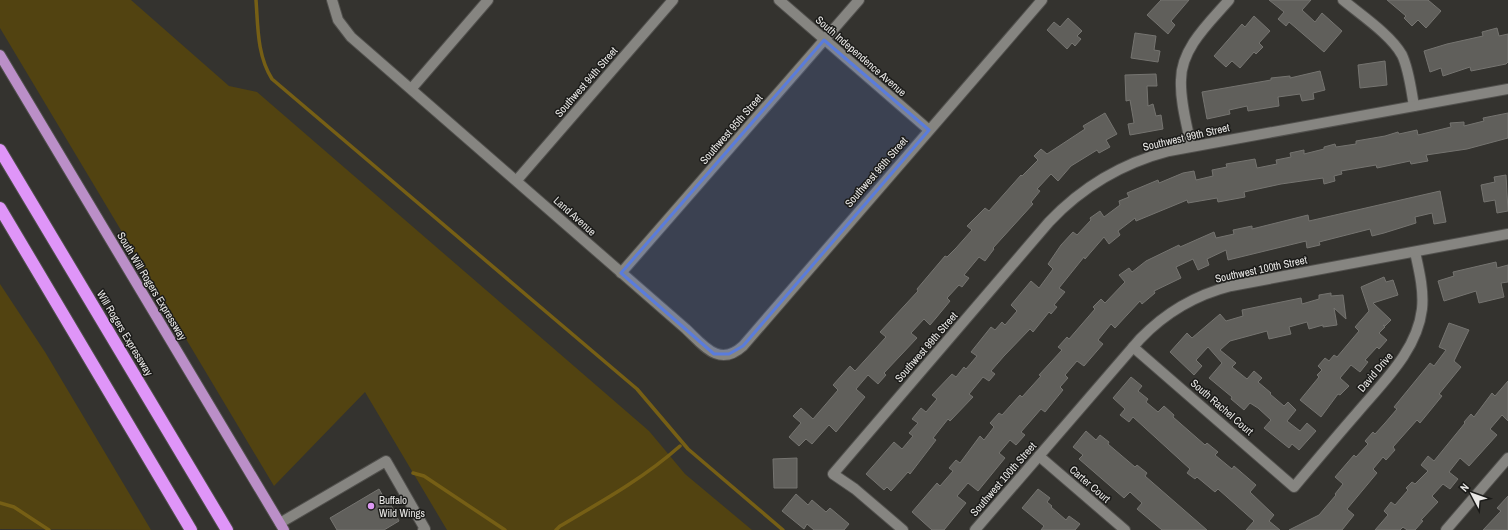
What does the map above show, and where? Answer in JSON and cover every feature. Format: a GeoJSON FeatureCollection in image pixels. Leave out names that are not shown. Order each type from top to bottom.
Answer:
{"type":"FeatureCollection","features":[{"type":"Feature","properties":{"kind":"highway","name":"Will Rogers Expressway"},"geometry":{"type":"LineString","coordinates":[[0,150],[227,530]]}},
{"type":"Feature","properties":{"kind":"highway"},"geometry":{"type":"LineString","coordinates":[[0,208],[191,530]]}},
{"type":"Feature","properties":{"kind":"main road","name":"South Will Rogers Expressway"},"geometry":{"type":"LineString","coordinates":[[0,55],[282,527]]}},
{"type":"Feature","properties":{"kind":"street","name":"Land Avenue"},"geometry":{"type":"LineString","coordinates":[[332,0],[338,20],[344,30],[517,180],[621,273],[686,328],[710,352],[717,355],[725,355]]}},
{"type":"Feature","properties":{"kind":"street"},"geometry":{"type":"LineString","coordinates":[[412,88],[488,0]]}},
{"type":"Feature","properties":{"kind":"street","name":"Southwest 94th Street"},"geometry":{"type":"LineString","coordinates":[[517,180],[673,0]]}},
{"type":"Feature","properties":{"kind":"street","name":"South Independence Avenue"},"geometry":{"type":"LineString","coordinates":[[779,0],[929,130]]}},
{"type":"Feature","properties":{"kind":"street","name":"Southwest 95th Street"},"geometry":{"type":"LineString","coordinates":[[621,273],[859,0]]}},
{"type":"Feature","properties":{"kind":"street","name":"Southwest 96th Street"},"geometry":{"type":"LineString","coordinates":[[725,355],[734,353],[743,346],[1042,0]]}},
{"type":"Feature","properties":{"kind":"street"},"geometry":{"type":"LineString","coordinates":[[1191,146],[1182,96],[1182,70],[1187,53],[1195,40],[1229,0]]}},
{"type":"Feature","properties":{"kind":"street"},"geometry":{"type":"LineString","coordinates":[[1343,0],[1388,38],[1399,51],[1406,66],[1414,106]]}},
{"type":"Feature","properties":{"kind":"street","name":"Southwest 99th Street"},"geometry":{"type":"LineString","coordinates":[[902,530],[855,489],[833,474],[1060,210],[1093,184],[1121,168],[1156,154],[1191,146],[1508,89]]}},
{"type":"Feature","properties":{"kind":"street","name":"Southwest 100th Street"},"geometry":{"type":"LineString","coordinates":[[975,530],[1133,347],[1165,316],[1193,299],[1218,289],[1508,234]]}},
{"type":"Feature","properties":{"kind":"street","name":"David Drive"},"geometry":{"type":"LineString","coordinates":[[1294,487],[1394,369],[1410,347],[1418,328],[1422,308],[1420,276],[1415,252]]}},
{"type":"Feature","properties":{"kind":"street","name":"South Rachel Court"},"geometry":{"type":"LineString","coordinates":[[1133,347],[1294,487]]}},
{"type":"Feature","properties":{"kind":"street","name":"Carter Court"},"geometry":{"type":"LineString","coordinates":[[1039,456],[1125,530]]}},
{"type":"Feature","properties":{"kind":"street"},"geometry":{"type":"LineString","coordinates":[[1446,530],[1508,458]]}},
{"type":"Feature","properties":{"kind":"street"},"geometry":{"type":"LineString","coordinates":[[282,527],[386,461],[425,529],[423,530]]}},
{"type":"Feature","properties":{"kind":"highlighted area"},"geometry":{"type":"Polygon","coordinates":[[[824,40],[929,130],[743,346],[729,354],[714,354],[621,273],[824,40]]]}},
{"type":"Feature","properties":{"kind":"shaded area"},"geometry":{"type":"Polygon","coordinates":[[[0,0],[131,0],[229,86],[257,92],[649,431],[685,474],[752,530],[447,530],[365,392],[274,486],[0,28],[0,0]]]}},
{"type":"Feature","properties":{"kind":"shaded area"},"geometry":{"type":"Polygon","coordinates":[[[0,284],[45,352],[151,530],[0,529],[0,284]]]}},
{"type":"Feature","properties":{"kind":"building"},"geometry":{"type":"Polygon","coordinates":[[[1161,0],[1189,0],[1171,21],[1175,25],[1168,34],[1147,15],[1161,0]]]}},
{"type":"Feature","properties":{"kind":"building"},"geometry":{"type":"Polygon","coordinates":[[[1269,0],[1311,0],[1302,10],[1315,22],[1322,13],[1342,31],[1324,52],[1289,22],[1286,26],[1278,19],[1284,12],[1269,0]]]}},
{"type":"Feature","properties":{"kind":"building"},"geometry":{"type":"Polygon","coordinates":[[[1387,0],[1428,0],[1441,11],[1426,28],[1418,20],[1412,26],[1404,18],[1406,16],[1387,0]]]}},
{"type":"Feature","properties":{"kind":"building"},"geometry":{"type":"Polygon","coordinates":[[[1254,16],[1270,31],[1259,43],[1263,47],[1256,54],[1254,52],[1240,68],[1232,61],[1226,67],[1214,56],[1242,24],[1245,27],[1254,16]]]}},
{"type":"Feature","properties":{"kind":"building"},"geometry":{"type":"Polygon","coordinates":[[[1068,18],[1082,31],[1077,36],[1081,39],[1075,46],[1072,43],[1067,49],[1047,30],[1054,22],[1060,27],[1068,18]]]}},
{"type":"Feature","properties":{"kind":"building"},"geometry":{"type":"Polygon","coordinates":[[[1497,28],[1499,36],[1508,34],[1508,62],[1506,64],[1471,71],[1470,67],[1443,76],[1441,68],[1430,72],[1424,51],[1483,36],[1482,32],[1497,28]]]}},
{"type":"Feature","properties":{"kind":"building"},"geometry":{"type":"Polygon","coordinates":[[[1135,33],[1156,36],[1154,50],[1160,51],[1158,62],[1131,58],[1135,33]]]}},
{"type":"Feature","properties":{"kind":"building"},"geometry":{"type":"Polygon","coordinates":[[[1385,61],[1387,85],[1360,88],[1358,65],[1385,61]]]}},
{"type":"Feature","properties":{"kind":"building"},"geometry":{"type":"Polygon","coordinates":[[[1320,71],[1325,90],[1313,93],[1314,99],[1302,101],[1300,94],[1278,97],[1279,106],[1248,111],[1247,106],[1229,110],[1230,114],[1207,119],[1202,92],[1271,80],[1271,78],[1290,76],[1290,78],[1320,71]]]}},
{"type":"Feature","properties":{"kind":"building"},"geometry":{"type":"Polygon","coordinates":[[[1156,74],[1157,86],[1147,86],[1148,106],[1153,104],[1156,116],[1161,115],[1163,129],[1130,135],[1128,124],[1134,123],[1130,100],[1126,101],[1125,75],[1156,74]]]}},
{"type":"Feature","properties":{"kind":"building"},"geometry":{"type":"Polygon","coordinates":[[[1105,113],[1117,134],[1106,140],[1110,147],[1099,153],[1097,150],[1071,166],[1058,181],[1051,174],[1037,189],[1040,191],[1031,202],[1033,204],[993,248],[994,249],[985,261],[979,257],[964,275],[969,278],[962,287],[959,285],[947,298],[950,301],[930,325],[924,319],[911,333],[917,338],[884,373],[886,375],[878,384],[868,375],[856,389],[865,397],[836,432],[829,425],[812,444],[806,439],[799,446],[789,437],[801,423],[793,416],[801,408],[813,419],[838,390],[833,385],[850,366],[855,371],[886,337],[880,332],[918,291],[917,289],[945,256],[947,257],[972,230],[967,226],[985,208],[989,211],[1021,175],[1022,176],[1038,160],[1034,156],[1041,149],[1047,154],[1085,129],[1083,126],[1105,113]]]}},
{"type":"Feature","properties":{"kind":"building"},"geometry":{"type":"Polygon","coordinates":[[[1508,113],[1508,138],[1467,149],[1426,155],[1428,161],[1411,164],[1410,161],[1377,168],[1376,165],[1341,171],[1342,174],[1334,176],[1335,181],[1324,184],[1323,178],[1281,184],[1244,192],[1245,197],[1218,202],[1217,198],[1188,203],[1187,200],[1136,221],[1135,218],[1118,231],[1120,235],[1109,244],[1104,237],[1085,259],[1084,257],[1059,288],[1065,292],[1054,305],[1057,307],[1051,314],[1049,312],[1033,332],[1030,329],[1004,356],[991,371],[995,374],[989,381],[983,377],[969,394],[973,397],[950,421],[948,419],[933,438],[936,440],[910,474],[908,472],[891,491],[887,487],[884,490],[866,474],[894,442],[902,449],[913,436],[909,433],[918,423],[912,419],[921,408],[926,412],[937,399],[932,395],[952,374],[956,377],[964,367],[966,369],[977,356],[971,352],[991,327],[995,330],[1002,322],[1005,325],[1017,311],[1011,305],[1031,281],[1039,288],[1053,269],[1048,264],[1061,245],[1073,232],[1077,235],[1091,220],[1090,218],[1100,211],[1104,217],[1120,205],[1119,201],[1129,197],[1127,193],[1158,180],[1159,183],[1183,173],[1194,171],[1196,180],[1213,176],[1212,170],[1227,167],[1226,164],[1255,159],[1257,168],[1277,164],[1276,160],[1291,157],[1290,153],[1304,150],[1304,154],[1324,149],[1324,147],[1335,144],[1336,147],[1356,144],[1356,141],[1398,132],[1399,134],[1417,130],[1418,135],[1451,127],[1450,123],[1464,122],[1464,126],[1484,121],[1483,118],[1508,113]]]}},
{"type":"Feature","properties":{"kind":"building"},"geometry":{"type":"Polygon","coordinates":[[[1506,175],[1508,211],[1497,213],[1495,200],[1484,202],[1481,185],[1495,182],[1494,177],[1506,175]]]}},
{"type":"Feature","properties":{"kind":"building"},"geometry":{"type":"Polygon","coordinates":[[[1440,191],[1446,222],[1434,224],[1432,213],[1415,217],[1416,223],[1372,236],[1370,229],[1319,242],[1320,245],[1307,248],[1306,241],[1228,260],[1226,250],[1207,259],[1209,265],[1198,270],[1193,259],[1176,267],[1181,278],[1154,291],[1155,293],[1142,304],[1140,301],[1115,328],[1111,324],[1098,340],[1103,344],[1084,366],[1077,361],[1065,375],[1068,378],[1060,387],[1063,390],[1045,412],[1041,409],[1021,432],[1025,435],[1016,445],[1010,440],[999,453],[1005,458],[978,491],[968,483],[957,496],[966,503],[944,530],[932,530],[912,512],[937,483],[940,486],[953,471],[949,468],[956,460],[960,463],[980,436],[984,440],[994,427],[990,423],[999,413],[1002,415],[1020,395],[1022,397],[1041,376],[1039,375],[1062,350],[1058,347],[1067,337],[1069,339],[1095,309],[1093,307],[1101,299],[1105,303],[1125,282],[1119,275],[1129,268],[1132,272],[1146,261],[1179,245],[1180,247],[1214,232],[1216,238],[1234,234],[1233,230],[1252,226],[1252,229],[1308,215],[1309,221],[1440,191]]]}},
{"type":"Feature","properties":{"kind":"building"},"geometry":{"type":"Polygon","coordinates":[[[1496,262],[1497,268],[1508,265],[1508,282],[1501,283],[1504,297],[1479,303],[1476,291],[1444,301],[1438,281],[1454,276],[1453,272],[1496,262]]]}},
{"type":"Feature","properties":{"kind":"building"},"geometry":{"type":"Polygon","coordinates":[[[1384,277],[1386,282],[1393,280],[1398,295],[1373,303],[1391,320],[1385,326],[1383,325],[1385,327],[1379,333],[1387,340],[1379,349],[1377,347],[1365,360],[1368,362],[1360,372],[1351,365],[1340,378],[1349,386],[1340,395],[1338,394],[1321,417],[1300,400],[1319,377],[1317,375],[1322,370],[1318,366],[1325,358],[1329,361],[1334,355],[1337,357],[1359,331],[1355,327],[1369,311],[1361,287],[1384,277]]]}},
{"type":"Feature","properties":{"kind":"building"},"geometry":{"type":"Polygon","coordinates":[[[1331,293],[1331,296],[1343,295],[1346,319],[1334,308],[1337,325],[1323,327],[1323,325],[1309,329],[1307,322],[1289,327],[1291,334],[1269,339],[1267,331],[1230,341],[1220,350],[1236,363],[1232,367],[1247,379],[1254,371],[1262,378],[1258,382],[1271,393],[1270,394],[1284,406],[1288,402],[1296,410],[1287,421],[1300,431],[1307,423],[1316,431],[1299,450],[1292,444],[1289,448],[1264,428],[1271,420],[1258,408],[1250,403],[1244,410],[1231,399],[1232,397],[1209,378],[1222,363],[1208,347],[1196,360],[1202,366],[1194,375],[1170,352],[1187,333],[1192,338],[1220,314],[1226,321],[1243,316],[1242,310],[1301,298],[1302,304],[1319,299],[1319,295],[1331,293]]]}},
{"type":"Feature","properties":{"kind":"building"},"geometry":{"type":"Polygon","coordinates":[[[1449,323],[1469,330],[1454,361],[1461,367],[1439,394],[1442,396],[1420,423],[1417,420],[1393,447],[1395,450],[1386,460],[1383,457],[1373,469],[1377,473],[1347,509],[1354,515],[1342,530],[1289,530],[1319,515],[1336,495],[1335,494],[1343,484],[1335,477],[1354,455],[1356,457],[1368,444],[1365,441],[1373,432],[1375,434],[1397,409],[1394,407],[1430,363],[1434,366],[1446,350],[1439,347],[1449,323]]]}},
{"type":"Feature","properties":{"kind":"building"},"geometry":{"type":"Polygon","coordinates":[[[1131,377],[1142,386],[1138,391],[1148,399],[1146,402],[1158,412],[1164,406],[1174,415],[1173,417],[1205,445],[1207,443],[1218,452],[1215,455],[1232,469],[1234,466],[1256,485],[1250,492],[1274,515],[1269,521],[1280,530],[1246,530],[1254,521],[1218,489],[1215,492],[1197,477],[1195,479],[1187,473],[1190,469],[1133,417],[1129,422],[1120,415],[1125,409],[1113,398],[1131,377]]]}},
{"type":"Feature","properties":{"kind":"building"},"geometry":{"type":"Polygon","coordinates":[[[1508,381],[1508,421],[1502,415],[1490,429],[1497,435],[1469,466],[1460,458],[1449,472],[1458,479],[1450,489],[1443,484],[1432,496],[1438,502],[1421,520],[1423,521],[1415,530],[1407,530],[1403,527],[1400,530],[1375,530],[1388,515],[1384,511],[1391,502],[1395,505],[1408,490],[1406,488],[1412,482],[1415,484],[1428,471],[1421,465],[1428,456],[1434,461],[1471,414],[1474,417],[1492,393],[1495,396],[1508,381]]]}},
{"type":"Feature","properties":{"kind":"building"},"geometry":{"type":"Polygon","coordinates":[[[1086,431],[1096,440],[1100,435],[1109,442],[1108,444],[1135,467],[1137,465],[1147,473],[1145,476],[1207,530],[1162,530],[1137,509],[1142,503],[1130,492],[1124,498],[1079,459],[1083,455],[1073,447],[1086,431]]]}},
{"type":"Feature","properties":{"kind":"building"},"geometry":{"type":"Polygon","coordinates":[[[797,458],[797,488],[774,488],[773,459],[797,458]]]}},
{"type":"Feature","properties":{"kind":"building","name":"Buffalo Wild Wings"},"geometry":{"type":"Polygon","coordinates":[[[379,489],[384,498],[387,497],[399,521],[384,530],[337,530],[330,518],[379,489]]]}},
{"type":"Feature","properties":{"kind":"building"},"geometry":{"type":"Polygon","coordinates":[[[1038,489],[1050,498],[1047,502],[1066,520],[1069,516],[1080,524],[1075,530],[1041,530],[1044,526],[1022,508],[1038,489]]]}},
{"type":"Feature","properties":{"kind":"building"},"geometry":{"type":"Polygon","coordinates":[[[796,494],[808,505],[812,500],[826,512],[830,508],[849,524],[844,530],[814,530],[807,524],[804,529],[782,511],[796,494]]]}},
{"type":"Feature","properties":{"kind":"building"},"geometry":{"type":"Polygon","coordinates":[[[1508,496],[1508,530],[1483,530],[1501,511],[1497,508],[1508,496]]]}},
{"type":"Feature","properties":{"kind":"waterway"},"geometry":{"type":"LineString","coordinates":[[256,0],[261,51],[263,60],[272,79],[637,389],[688,449],[783,530]]}},
{"type":"Feature","properties":{"kind":"waterway"},"geometry":{"type":"LineString","coordinates":[[556,530],[560,526],[606,499],[652,469],[680,446]]}},
{"type":"Feature","properties":{"kind":"waterway"},"geometry":{"type":"LineString","coordinates":[[413,473],[424,476],[505,530]]}},
{"type":"Feature","properties":{"kind":"waterway"},"geometry":{"type":"LineString","coordinates":[[0,503],[14,507],[49,530]]}},
{"type":"Feature","properties":{"kind":"place","name":"Buffalo Wild Wings"},"geometry":{"type":"Point","coordinates":[371,506]}}]}
